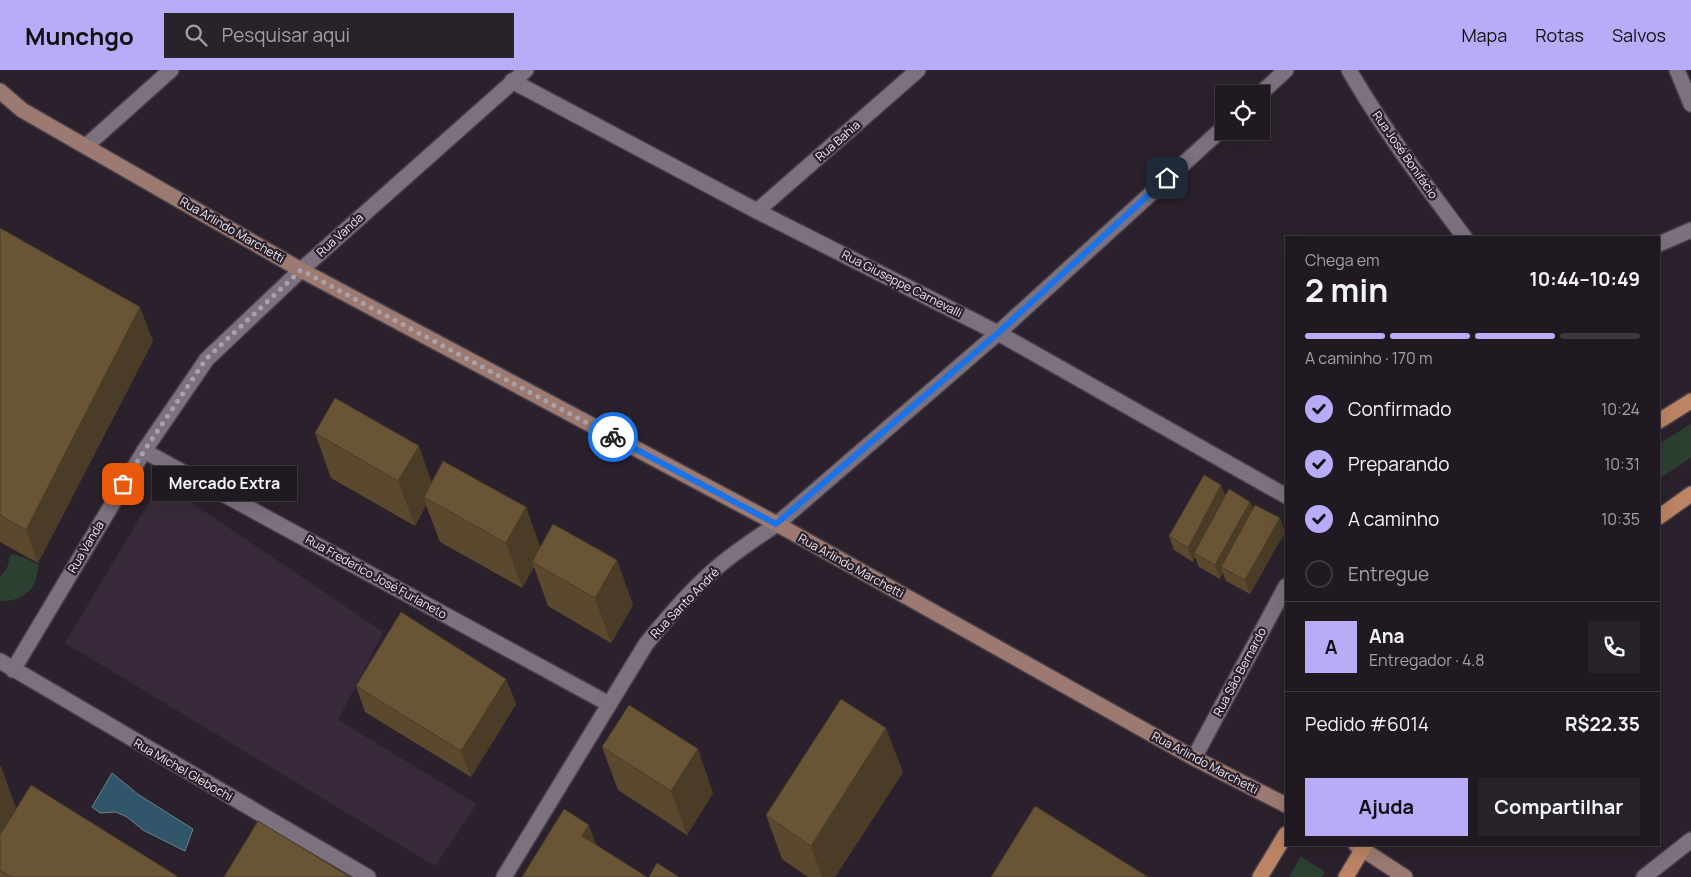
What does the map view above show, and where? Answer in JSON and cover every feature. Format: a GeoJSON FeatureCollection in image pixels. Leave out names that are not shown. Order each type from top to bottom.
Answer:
{"type":"FeatureCollection","features":[{"type":"Feature","properties":{"kind":"main road"},"geometry":{"type":"LineString","coordinates":[[1660,419],[1691,401]]}},
{"type":"Feature","properties":{"kind":"main road"},"geometry":{"type":"LineString","coordinates":[[1660,515],[1691,494]]}},
{"type":"Feature","properties":{"kind":"main road"},"geometry":{"type":"LineString","coordinates":[[1260,877],[1285,836]]}},
{"type":"Feature","properties":{"kind":"main road"},"geometry":{"type":"LineString","coordinates":[[1346,877],[1362,846]]}},
{"type":"Feature","properties":{"kind":"street"},"geometry":{"type":"LineString","coordinates":[[86,146],[171,70]]}},
{"type":"Feature","properties":{"kind":"street","name":"Rua Vanda"},"geometry":{"type":"LineString","coordinates":[[6,666],[144,451],[206,359],[301,270],[526,70]]}},
{"type":"Feature","properties":{"kind":"street","name":"Rua Bahia"},"geometry":{"type":"LineString","coordinates":[[757,211],[918,70]]}},
{"type":"Feature","properties":{"kind":"street"},"geometry":{"type":"LineString","coordinates":[[1270,85],[1286,70]]}},
{"type":"Feature","properties":{"kind":"street","name":"Rua José Bonifácio"},"geometry":{"type":"LineString","coordinates":[[1349,70],[1406,159],[1464,236]]}},
{"type":"Feature","properties":{"kind":"street"},"geometry":{"type":"LineString","coordinates":[[1677,70],[1691,104]]}},
{"type":"Feature","properties":{"kind":"street","name":"Rua Giuseppe Carnevalli"},"geometry":{"type":"LineString","coordinates":[[512,81],[757,211],[998,333],[1285,495]]}},
{"type":"Feature","properties":{"kind":"street","name":"Rua Arlindo Marchetti"},"geometry":{"type":"LineString","coordinates":[[0,90],[22,110],[301,270],[776,524],[1194,758],[1285,804]]}},
{"type":"Feature","properties":{"kind":"street","name":"Rua Santo André"},"geometry":{"type":"LineString","coordinates":[[504,877],[646,644],[671,614],[714,570],[776,524],[998,333],[1215,134]]}},
{"type":"Feature","properties":{"kind":"street"},"geometry":{"type":"LineString","coordinates":[[1660,244],[1691,230]]}},
{"type":"Feature","properties":{"kind":"street","name":"Rua Frederico José Furlaneto"},"geometry":{"type":"LineString","coordinates":[[144,451],[609,704]]}},
{"type":"Feature","properties":{"kind":"street","name":"Rua São Bernardo"},"geometry":{"type":"LineString","coordinates":[[1194,758],[1285,588]]}},
{"type":"Feature","properties":{"kind":"street","name":"Rua Michel Glebochi"},"geometry":{"type":"LineString","coordinates":[[6,666],[368,877]]}},
{"type":"Feature","properties":{"kind":"street"},"geometry":{"type":"LineString","coordinates":[[1644,877],[1691,840]]}},
{"type":"Feature","properties":{"kind":"street"},"geometry":{"type":"LineString","coordinates":[[1362,846],[1405,877]]}},
{"type":"Feature","properties":{"kind":"shaded area"},"geometry":{"type":"Polygon","coordinates":[[[161,482],[383,632],[338,720],[477,804],[435,866],[65,643],[161,482]]]}},
{"type":"Feature","properties":{"kind":"green space"},"geometry":{"type":"Polygon","coordinates":[[[1691,424],[1691,457],[1660,478],[1660,443],[1691,424]]]}},
{"type":"Feature","properties":{"kind":"green space"},"geometry":{"type":"Polygon","coordinates":[[[11,554],[39,565],[38,572],[34,584],[28,592],[15,599],[0,601],[0,577],[7,568],[11,554]]]}},
{"type":"Feature","properties":{"kind":"green space"},"geometry":{"type":"Polygon","coordinates":[[[1301,856],[1325,872],[1322,877],[1289,877],[1301,856]]]}},
{"type":"Feature","properties":{"kind":"water"},"geometry":{"type":"Polygon","coordinates":[[[112,773],[139,795],[193,829],[185,851],[143,830],[127,817],[116,812],[100,813],[92,807],[112,773]]]}},
{"type":"Feature","properties":{"kind":"building"},"geometry":{"type":"Polygon","coordinates":[[[0,228],[140,307],[26,530],[0,515],[0,228]]]}},
{"type":"Feature","properties":{"kind":"building"},"geometry":{"type":"Polygon","coordinates":[[[335,398],[419,446],[398,481],[315,433],[335,398]]]}},
{"type":"Feature","properties":{"kind":"building"},"geometry":{"type":"Polygon","coordinates":[[[443,461],[526,507],[506,543],[424,497],[443,461]]]}},
{"type":"Feature","properties":{"kind":"building"},"geometry":{"type":"Polygon","coordinates":[[[1204,475],[1221,485],[1188,548],[1169,536],[1204,475]]]}},
{"type":"Feature","properties":{"kind":"building"},"geometry":{"type":"Polygon","coordinates":[[[1229,489],[1250,502],[1215,565],[1194,553],[1229,489]]]}},
{"type":"Feature","properties":{"kind":"building"},"geometry":{"type":"Polygon","coordinates":[[[1255,505],[1280,518],[1245,580],[1221,567],[1255,505]]]}},
{"type":"Feature","properties":{"kind":"building"},"geometry":{"type":"Polygon","coordinates":[[[553,524],[617,560],[595,598],[532,562],[553,524]]]}},
{"type":"Feature","properties":{"kind":"building"},"geometry":{"type":"Polygon","coordinates":[[[401,612],[506,679],[461,751],[356,686],[401,612]]]}},
{"type":"Feature","properties":{"kind":"building"},"geometry":{"type":"Polygon","coordinates":[[[841,699],[886,728],[811,846],[766,815],[841,699]]]}},
{"type":"Feature","properties":{"kind":"building"},"geometry":{"type":"Polygon","coordinates":[[[629,705],[698,749],[671,791],[602,747],[629,705]]]}},
{"type":"Feature","properties":{"kind":"building"},"geometry":{"type":"Polygon","coordinates":[[[31,785],[177,877],[11,877],[0,870],[0,835],[31,785]]]}},
{"type":"Feature","properties":{"kind":"building"},"geometry":{"type":"Polygon","coordinates":[[[1035,806],[1148,877],[991,877],[1035,806]]]}},
{"type":"Feature","properties":{"kind":"building"},"geometry":{"type":"Polygon","coordinates":[[[564,809],[589,825],[582,836],[647,877],[522,877],[564,809]]]}},
{"type":"Feature","properties":{"kind":"building"},"geometry":{"type":"Polygon","coordinates":[[[258,821],[350,877],[224,877],[258,821]]]}},
{"type":"Feature","properties":{"kind":"building"},"geometry":{"type":"Polygon","coordinates":[[[657,863],[679,877],[649,877],[657,863]]]}},
{"type":"Feature","properties":{"kind":"way so far"},"geometry":{"type":"LineString","coordinates":[[123,484],[206,359],[301,270],[613,437]]}},
{"type":"Feature","properties":{"kind":"place","name":"Mercado Extra"},"geometry":{"type":"Point","coordinates":[123,484]}},
{"type":"Feature","properties":{"kind":"route"},"geometry":{"type":"LineString","coordinates":[[613,437],[776,524],[998,333],[1167,178]]}}]}
